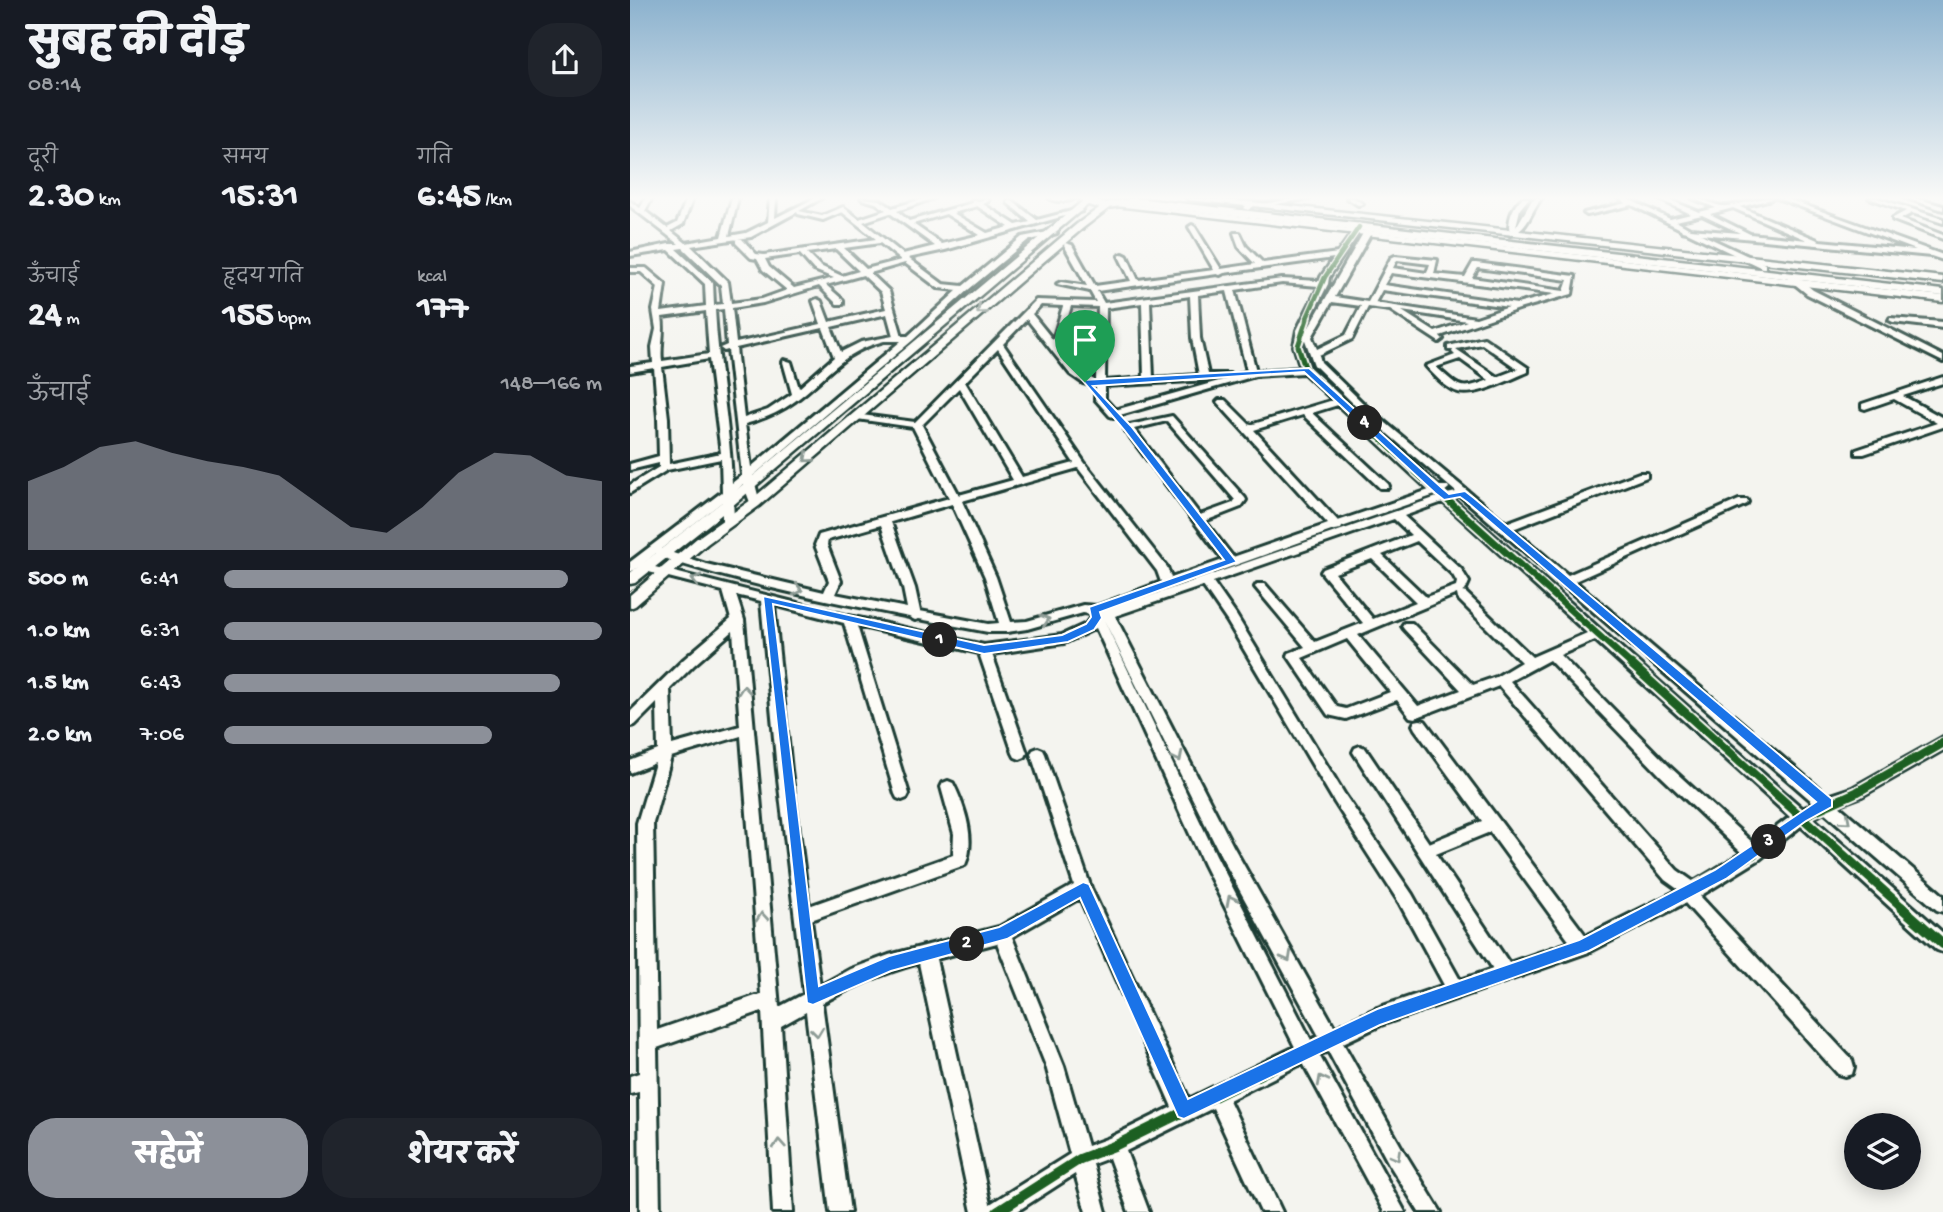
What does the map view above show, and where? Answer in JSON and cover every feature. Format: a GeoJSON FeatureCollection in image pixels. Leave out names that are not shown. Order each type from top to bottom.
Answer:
{"type":"FeatureCollection","features":[{"type":"Feature","properties":{"kind":"main road"},"geometry":{"type":"LineString","coordinates":[[1582,255],[1943,293]]}},
{"type":"Feature","properties":{"kind":"main road"},"geometry":{"type":"LineString","coordinates":[[1668,255],[1943,283]]}},
{"type":"Feature","properties":{"kind":"street"},"geometry":{"type":"LineString","coordinates":[[681,255],[709,283],[713,353],[726,455],[728,522]]}},
{"type":"Feature","properties":{"kind":"street"},"geometry":{"type":"LineString","coordinates":[[697,255],[721,278],[729,303],[730,347],[748,480],[755,503]]}},
{"type":"Feature","properties":{"kind":"street"},"geometry":{"type":"LineString","coordinates":[[753,255],[760,257],[780,255]]}},
{"type":"Feature","properties":{"kind":"street"},"geometry":{"type":"LineString","coordinates":[[804,255],[817,268],[841,278]]}},
{"type":"Feature","properties":{"kind":"street"},"geometry":{"type":"LineString","coordinates":[[846,255],[886,291],[898,338]]}},
{"type":"Feature","properties":{"kind":"street"},"geometry":{"type":"LineString","coordinates":[[898,255],[941,286],[965,288]]}},
{"type":"Feature","properties":{"kind":"street"},"geometry":{"type":"LineString","coordinates":[[658,315],[763,300],[919,255]]}},
{"type":"Feature","properties":{"kind":"street"},"geometry":{"type":"LineString","coordinates":[[630,580],[1006,255]]}},
{"type":"Feature","properties":{"kind":"street"},"geometry":{"type":"LineString","coordinates":[[748,480],[1026,255]]}},
{"type":"Feature","properties":{"kind":"street"},"geometry":{"type":"LineString","coordinates":[[630,603],[755,503],[1046,255]]}},
{"type":"Feature","properties":{"kind":"street"},"geometry":{"type":"LineString","coordinates":[[1073,255],[1100,305],[1100,399]]}},
{"type":"Feature","properties":{"kind":"street"},"geometry":{"type":"LineString","coordinates":[[1209,255],[1220,273]]}},
{"type":"Feature","properties":{"kind":"street"},"geometry":{"type":"LineString","coordinates":[[1250,255],[1262,267]]}},
{"type":"Feature","properties":{"kind":"street"},"geometry":{"type":"LineString","coordinates":[[1061,284],[1092,289],[1339,255]]}},
{"type":"Feature","properties":{"kind":"street"},"geometry":{"type":"LineString","coordinates":[[1339,255],[1325,277],[1301,330],[1298,346],[1306,370],[1450,492],[1504,528],[1567,580],[1943,905]]}},
{"type":"Feature","properties":{"kind":"street"},"geometry":{"type":"LineString","coordinates":[[1351,255],[1331,299],[1308,337],[1313,355],[1325,373],[1597,634],[1943,944]]}},
{"type":"Feature","properties":{"kind":"street"},"geometry":{"type":"LineString","coordinates":[[1717,255],[1943,283]]}},
{"type":"Feature","properties":{"kind":"street"},"geometry":{"type":"LineString","coordinates":[[1735,255],[1762,266]]}},
{"type":"Feature","properties":{"kind":"street"},"geometry":{"type":"LineString","coordinates":[[1123,256],[1136,284]]}},
{"type":"Feature","properties":{"kind":"street"},"geometry":{"type":"LineString","coordinates":[[760,257],[766,268],[793,291]]}},
{"type":"Feature","properties":{"kind":"street"},"geometry":{"type":"LineString","coordinates":[[1313,355],[1349,337],[1397,258],[1435,263],[1430,276]]}},
{"type":"Feature","properties":{"kind":"street"},"geometry":{"type":"LineString","coordinates":[[1466,281],[1472,267],[1482,265],[1566,276],[1572,278],[1569,292]]}},
{"type":"Feature","properties":{"kind":"street"},"geometry":{"type":"LineString","coordinates":[[630,270],[643,270],[662,286],[658,315],[658,363],[664,463]]}},
{"type":"Feature","properties":{"kind":"street"},"geometry":{"type":"LineString","coordinates":[[1388,270],[1569,292]]}},
{"type":"Feature","properties":{"kind":"street"},"geometry":{"type":"LineString","coordinates":[[1792,279],[1943,299]]}},
{"type":"Feature","properties":{"kind":"street"},"geometry":{"type":"LineString","coordinates":[[1792,279],[1941,357]]}},
{"type":"Feature","properties":{"kind":"street"},"geometry":{"type":"LineString","coordinates":[[917,425],[1042,302],[1100,305],[1282,281],[1324,284]]}},
{"type":"Feature","properties":{"kind":"street"},"geometry":{"type":"LineString","coordinates":[[821,284],[840,302]]}},
{"type":"Feature","properties":{"kind":"street"},"geometry":{"type":"LineString","coordinates":[[1230,287],[1252,374]]}},
{"type":"Feature","properties":{"kind":"street"},"geometry":{"type":"LineString","coordinates":[[1379,287],[1519,306]]}},
{"type":"Feature","properties":{"kind":"street"},"geometry":{"type":"LineString","coordinates":[[1194,292],[1196,338],[1204,377]]}},
{"type":"Feature","properties":{"kind":"street"},"geometry":{"type":"LineString","coordinates":[[1434,335],[1569,292]]}},
{"type":"Feature","properties":{"kind":"street"},"geometry":{"type":"LineString","coordinates":[[1146,299],[1149,380]]}},
{"type":"Feature","properties":{"kind":"street"},"geometry":{"type":"LineString","coordinates":[[1331,299],[1478,320]]}},
{"type":"Feature","properties":{"kind":"street"},"geometry":{"type":"LineString","coordinates":[[817,301],[838,356]]}},
{"type":"Feature","properties":{"kind":"street"},"geometry":{"type":"LineString","coordinates":[[1055,348],[1067,305]]}},
{"type":"Feature","properties":{"kind":"street"},"geometry":{"type":"LineString","coordinates":[[1392,308],[1434,335],[1497,382]]}},
{"type":"Feature","properties":{"kind":"street"},"geometry":{"type":"LineString","coordinates":[[630,369],[713,353],[889,311]]}},
{"type":"Feature","properties":{"kind":"street"},"geometry":{"type":"LineString","coordinates":[[1027,314],[1061,359],[1128,428],[1231,562]]}},
{"type":"Feature","properties":{"kind":"street"},"geometry":{"type":"LineString","coordinates":[[1893,320],[1943,325]]}},
{"type":"Feature","properties":{"kind":"street"},"geometry":{"type":"LineString","coordinates":[[740,422],[770,414],[797,395],[838,356],[860,345],[910,338]]}},
{"type":"Feature","properties":{"kind":"street"},"geometry":{"type":"LineString","coordinates":[[1451,348],[1484,341],[1525,368],[1522,373],[1463,391],[1431,368],[1434,363],[1462,356]]}},
{"type":"Feature","properties":{"kind":"street"},"geometry":{"type":"LineString","coordinates":[[998,343],[1080,464],[1163,570],[1167,583]]}},
{"type":"Feature","properties":{"kind":"street"},"geometry":{"type":"LineString","coordinates":[[787,362],[797,395]]}},
{"type":"Feature","properties":{"kind":"street"},"geometry":{"type":"LineString","coordinates":[[1085,382],[1100,384],[1306,370]]}},
{"type":"Feature","properties":{"kind":"street"},"geometry":{"type":"LineString","coordinates":[[1112,414],[1252,374]]}},
{"type":"Feature","properties":{"kind":"street"},"geometry":{"type":"LineString","coordinates":[[1865,406],[1943,380]]}},
{"type":"Feature","properties":{"kind":"street"},"geometry":{"type":"LineString","coordinates":[[960,382],[1018,480]]}},
{"type":"Feature","properties":{"kind":"street"},"geometry":{"type":"LineString","coordinates":[[1895,396],[1943,423]]}},
{"type":"Feature","properties":{"kind":"street"},"geometry":{"type":"LineString","coordinates":[[1248,429],[1341,401]]}},
{"type":"Feature","properties":{"kind":"street"},"geometry":{"type":"LineString","coordinates":[[1222,402],[1337,527]]}},
{"type":"Feature","properties":{"kind":"street"},"geometry":{"type":"LineString","coordinates":[[1305,412],[1384,486]]}},
{"type":"Feature","properties":{"kind":"street"},"geometry":{"type":"LineString","coordinates":[[857,416],[917,425]]}},
{"type":"Feature","properties":{"kind":"street"},"geometry":{"type":"LineString","coordinates":[[1128,428],[1169,418],[1241,500],[1237,505],[1199,519]]}},
{"type":"Feature","properties":{"kind":"street"},"geometry":{"type":"LineString","coordinates":[[1860,452],[1943,423]]}},
{"type":"Feature","properties":{"kind":"street"},"geometry":{"type":"LineString","coordinates":[[917,425],[955,498],[1002,605],[1007,628]]}},
{"type":"Feature","properties":{"kind":"street"},"geometry":{"type":"LineString","coordinates":[[630,467],[726,455]]}},
{"type":"Feature","properties":{"kind":"street"},"geometry":{"type":"LineString","coordinates":[[630,490],[664,463]]}},
{"type":"Feature","properties":{"kind":"street"},"geometry":{"type":"LineString","coordinates":[[828,597],[835,581],[821,541],[829,535],[1080,464]]}},
{"type":"Feature","properties":{"kind":"street"},"geometry":{"type":"LineString","coordinates":[[1504,528],[1643,475]]}},
{"type":"Feature","properties":{"kind":"street"},"geometry":{"type":"LineString","coordinates":[[662,553],[703,567],[915,616],[988,628],[1007,628],[1083,609],[1101,613],[1206,581],[1397,516],[1450,492]]}},
{"type":"Feature","properties":{"kind":"street"},"geometry":{"type":"LineString","coordinates":[[645,567],[849,620],[984,650],[1064,639],[1090,627],[1101,613],[1167,583],[1450,492]]}},
{"type":"Feature","properties":{"kind":"street"},"geometry":{"type":"LineString","coordinates":[[630,568],[727,498]]}},
{"type":"Feature","properties":{"kind":"street"},"geometry":{"type":"LineString","coordinates":[[1567,580],[1744,502]]}},
{"type":"Feature","properties":{"kind":"street"},"geometry":{"type":"LineString","coordinates":[[1397,516],[1457,572],[1463,582],[1461,588],[1294,656],[1333,711],[1346,713],[1400,694]]}},
{"type":"Feature","properties":{"kind":"street"},"geometry":{"type":"LineString","coordinates":[[884,519],[909,588],[915,616]]}},
{"type":"Feature","properties":{"kind":"street"},"geometry":{"type":"LineString","coordinates":[[1371,625],[1327,572],[1420,536]]}},
{"type":"Feature","properties":{"kind":"street"},"geometry":{"type":"LineString","coordinates":[[1373,553],[1425,603]]}},
{"type":"Feature","properties":{"kind":"street"},"geometry":{"type":"LineString","coordinates":[[1206,581],[1246,641],[1340,799],[1406,899],[1456,989]]}},
{"type":"Feature","properties":{"kind":"street"},"geometry":{"type":"LineString","coordinates":[[1261,587],[1314,649]]}},
{"type":"Feature","properties":{"kind":"street"},"geometry":{"type":"LineString","coordinates":[[729,589],[738,620],[772,1021],[783,1212]]}},
{"type":"Feature","properties":{"kind":"street"},"geometry":{"type":"LineString","coordinates":[[1462,596],[1530,663]]}},
{"type":"Feature","properties":{"kind":"street"},"geometry":{"type":"LineString","coordinates":[[766,599],[802,916],[840,1212]]}},
{"type":"Feature","properties":{"kind":"street"},"geometry":{"type":"LineString","coordinates":[[1101,613],[1227,851],[1333,1038],[1396,1157],[1431,1212]]}},
{"type":"Feature","properties":{"kind":"street"},"geometry":{"type":"LineString","coordinates":[[1101,613],[1210,859],[1307,1051],[1395,1212]]}},
{"type":"Feature","properties":{"kind":"street"},"geometry":{"type":"LineString","coordinates":[[630,721],[738,620]]}},
{"type":"Feature","properties":{"kind":"street"},"geometry":{"type":"LineString","coordinates":[[849,620],[902,794]]}},
{"type":"Feature","properties":{"kind":"street"},"geometry":{"type":"LineString","coordinates":[[1408,626],[1470,691]]}},
{"type":"Feature","properties":{"kind":"street"},"geometry":{"type":"LineString","coordinates":[[1350,634],[1415,713],[1501,680],[1530,663],[1597,634]]}},
{"type":"Feature","properties":{"kind":"street"},"geometry":{"type":"LineString","coordinates":[[984,650],[1020,753]]}},
{"type":"Feature","properties":{"kind":"street"},"geometry":{"type":"LineString","coordinates":[[1550,654],[1665,771],[1754,854]]}},
{"type":"Feature","properties":{"kind":"street"},"geometry":{"type":"LineString","coordinates":[[1501,680],[1671,875],[1690,892],[1845,1067]]}},
{"type":"Feature","properties":{"kind":"street"},"geometry":{"type":"LineString","coordinates":[[650,1212],[639,1082],[649,1042],[645,823],[665,753],[663,688]]}},
{"type":"Feature","properties":{"kind":"street"},"geometry":{"type":"LineString","coordinates":[[1420,725],[1583,946]]}},
{"type":"Feature","properties":{"kind":"street"},"geometry":{"type":"LineString","coordinates":[[630,767],[665,753],[747,729]]}},
{"type":"Feature","properties":{"kind":"street"},"geometry":{"type":"LineString","coordinates":[[997,1212],[1080,1159],[1114,1146],[1377,1017],[1583,946],[1690,892],[1754,854],[1801,817],[1827,803],[1857,792],[1943,743]]}},
{"type":"Feature","properties":{"kind":"street"},"geometry":{"type":"LineString","coordinates":[[1360,752],[1506,973]]}},
{"type":"Feature","properties":{"kind":"street"},"geometry":{"type":"LineString","coordinates":[[1038,754],[1083,888],[1184,1111]]}},
{"type":"Feature","properties":{"kind":"street"},"geometry":{"type":"LineString","coordinates":[[802,916],[959,860],[963,854],[962,842],[948,787]]}},
{"type":"Feature","properties":{"kind":"street"},"geometry":{"type":"LineString","coordinates":[[1426,851],[1492,824]]}},
{"type":"Feature","properties":{"kind":"street"},"geometry":{"type":"LineString","coordinates":[[772,1021],[813,997],[878,967],[1002,934],[1083,888]]}},
{"type":"Feature","properties":{"kind":"street"},"geometry":{"type":"LineString","coordinates":[[1002,934],[1055,1066],[1096,1212]]}},
{"type":"Feature","properties":{"kind":"street"},"geometry":{"type":"LineString","coordinates":[[926,955],[940,1014],[955,1100],[982,1212]]}},
{"type":"Feature","properties":{"kind":"street"},"geometry":{"type":"LineString","coordinates":[[649,1042],[770,999]]}},
{"type":"Feature","properties":{"kind":"street"},"geometry":{"type":"LineString","coordinates":[[1217,1095],[1272,1212]]}},
{"type":"Feature","properties":{"kind":"street"},"geometry":{"type":"LineString","coordinates":[[1114,1146],[1139,1212]]}},
{"type":"Feature","properties":{"kind":"cycle path"},"geometry":{"type":"LineString","coordinates":[[1340,255],[1325,277],[1301,330],[1298,346],[1306,370],[1408,465],[1943,944]]}},
{"type":"Feature","properties":{"kind":"cycle path"},"geometry":{"type":"LineString","coordinates":[[997,1212],[1080,1159],[1114,1146],[1377,1017],[1583,946],[1693,891],[1754,854],[1801,817],[1827,803],[1857,792],[1943,743]]}},
{"type":"Feature","properties":{"kind":"route"},"geometry":{"type":"LineString","coordinates":[[1306,370],[1438,491],[1448,498],[1461,493],[1471,500],[1827,803],[1801,817],[1754,854],[1693,891],[1653,908],[1583,946],[1377,1017],[1184,1111],[1083,888],[1002,934],[889,963],[857,975],[813,997],[784,770],[766,599],[984,650],[1064,639],[1090,627],[1097,618],[1093,610],[1231,562],[1128,428],[1085,382],[1100,384],[1306,370]]}}]}
